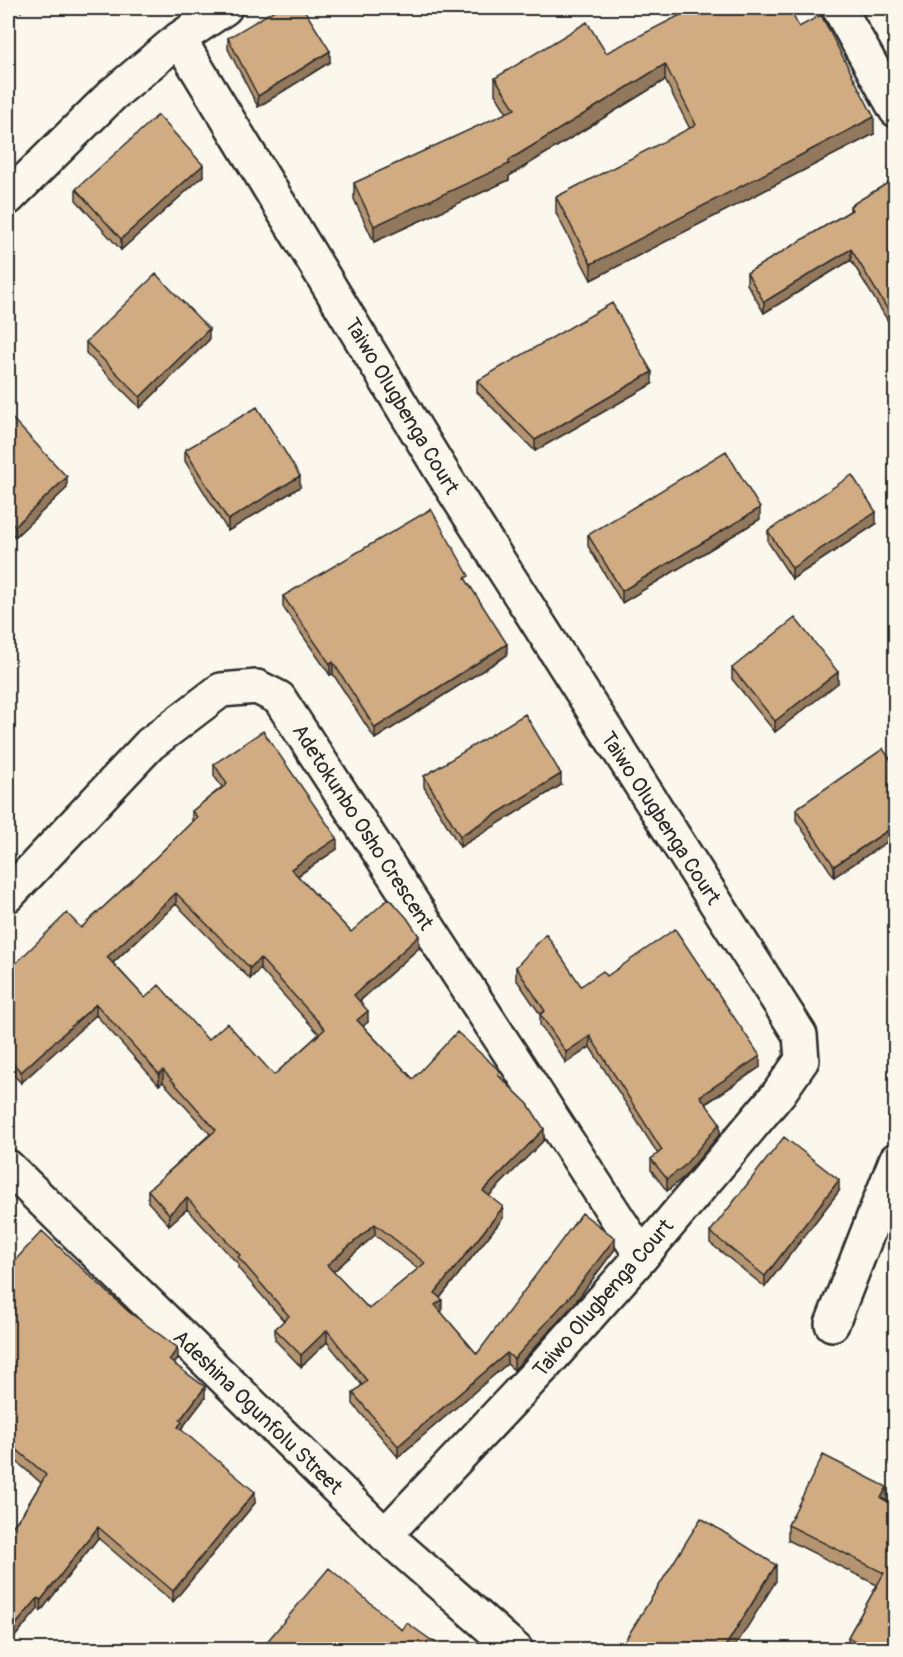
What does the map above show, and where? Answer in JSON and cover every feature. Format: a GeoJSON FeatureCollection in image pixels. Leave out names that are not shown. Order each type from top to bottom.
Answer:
{"type":"FeatureCollection","features":[{"type":"Feature","properties":{"kind":"street"},"geometry":{"type":"LineString","coordinates":[[8,198],[112,95],[179,39],[222,8]]}},
{"type":"Feature","properties":{"kind":"street"},"geometry":{"type":"LineString","coordinates":[[839,8],[896,110]]}},
{"type":"Feature","properties":{"kind":"street","name":"Taiwo Olugbenga Court"},"geometry":{"type":"LineString","coordinates":[[179,39],[442,472],[800,1035],[802,1060],[779,1093],[642,1256],[543,1368],[385,1535]]}},
{"type":"Feature","properties":{"kind":"street","name":"Adetokunbo Osho Crescent"},"geometry":{"type":"LineString","coordinates":[[8,895],[150,744],[221,690],[257,687],[279,698],[642,1256]]}},
{"type":"Feature","properties":{"kind":"street"},"geometry":{"type":"LineString","coordinates":[[832,1324],[896,1160]]}},
{"type":"Feature","properties":{"kind":"street","name":"Adeshina Ogunfolu Street"},"geometry":{"type":"LineString","coordinates":[[8,1167],[385,1535],[516,1650]]}},
{"type":"Feature","properties":{"kind":"building"},"geometry":{"type":"Polygon","coordinates":[[[278,8],[303,8],[330,51],[258,96],[228,38],[278,8]]]}},
{"type":"Feature","properties":{"kind":"building"},"geometry":{"type":"Polygon","coordinates":[[[694,8],[789,8],[799,27],[821,15],[874,117],[591,264],[556,197],[696,125],[665,64],[509,160],[509,164],[374,226],[354,183],[515,109],[495,78],[587,22],[606,53],[694,8]]]}},
{"type":"Feature","properties":{"kind":"building"},"geometry":{"type":"Polygon","coordinates":[[[158,115],[203,165],[121,239],[76,189],[158,115]]]}},
{"type":"Feature","properties":{"kind":"building"},"geometry":{"type":"Polygon","coordinates":[[[896,178],[896,312],[891,315],[851,249],[764,302],[747,273],[852,210],[850,206],[896,178]]]}},
{"type":"Feature","properties":{"kind":"building"},"geometry":{"type":"Polygon","coordinates":[[[156,274],[209,329],[140,397],[86,342],[156,274]]]}},
{"type":"Feature","properties":{"kind":"building"},"geometry":{"type":"Polygon","coordinates":[[[612,303],[652,372],[535,440],[477,381],[612,303]]]}},
{"type":"Feature","properties":{"kind":"building"},"geometry":{"type":"Polygon","coordinates":[[[257,407],[300,476],[228,520],[185,450],[257,407]]]}},
{"type":"Feature","properties":{"kind":"building"},"geometry":{"type":"Polygon","coordinates":[[[8,414],[67,477],[15,526],[8,518],[8,414]]]}},
{"type":"Feature","properties":{"kind":"building"},"geometry":{"type":"Polygon","coordinates":[[[726,451],[760,508],[622,591],[588,535],[726,451]]]}},
{"type":"Feature","properties":{"kind":"building"},"geometry":{"type":"Polygon","coordinates":[[[852,475],[876,512],[792,568],[768,531],[852,475]]]}},
{"type":"Feature","properties":{"kind":"building"},"geometry":{"type":"Polygon","coordinates":[[[431,509],[469,576],[465,578],[507,644],[375,728],[333,662],[330,664],[283,596],[431,509]]]}},
{"type":"Feature","properties":{"kind":"building"},"geometry":{"type":"Polygon","coordinates":[[[795,618],[838,672],[775,721],[732,668],[795,618]]]}},
{"type":"Feature","properties":{"kind":"building"},"geometry":{"type":"Polygon","coordinates":[[[525,714],[561,774],[460,836],[424,776],[525,714]]]}},
{"type":"Feature","properties":{"kind":"building"},"geometry":{"type":"Polygon","coordinates":[[[263,731],[337,838],[291,869],[351,932],[389,898],[419,936],[354,995],[368,1011],[357,1020],[413,1079],[457,1032],[501,1072],[498,1075],[528,1104],[544,1129],[483,1191],[503,1207],[435,1293],[442,1300],[435,1305],[477,1354],[582,1213],[615,1238],[574,1292],[514,1359],[507,1353],[398,1446],[353,1393],[367,1381],[327,1330],[301,1355],[275,1329],[289,1316],[238,1257],[240,1255],[187,1198],[169,1214],[148,1190],[216,1130],[163,1070],[159,1074],[96,1004],[21,1072],[8,1058],[8,971],[67,913],[81,928],[197,817],[192,811],[227,784],[214,764],[263,731]],[[176,893],[107,957],[145,998],[159,985],[208,1040],[227,1023],[274,1075],[325,1029],[260,958],[250,968],[176,893]],[[375,1224],[327,1265],[369,1309],[425,1263],[375,1224]]]}},
{"type":"Feature","properties":{"kind":"building"},"geometry":{"type":"Polygon","coordinates":[[[883,749],[896,767],[896,825],[834,866],[796,809],[883,749]]]}},
{"type":"Feature","properties":{"kind":"building"},"geometry":{"type":"Polygon","coordinates":[[[675,929],[760,1056],[700,1096],[720,1123],[684,1166],[667,1179],[651,1159],[662,1150],[590,1036],[566,1052],[540,1014],[545,1011],[516,967],[546,934],[581,986],[603,971],[607,976],[675,929]]]}},
{"type":"Feature","properties":{"kind":"building"},"geometry":{"type":"Polygon","coordinates":[[[784,1137],[839,1180],[765,1276],[710,1232],[784,1137]]]}},
{"type":"Feature","properties":{"kind":"building"},"geometry":{"type":"Polygon","coordinates":[[[42,1231],[129,1312],[178,1348],[169,1360],[205,1387],[180,1420],[182,1422],[178,1427],[255,1492],[173,1591],[98,1527],[41,1600],[38,1598],[8,1634],[8,1532],[23,1513],[46,1475],[8,1442],[8,1268],[42,1231]]]}},
{"type":"Feature","properties":{"kind":"building"},"geometry":{"type":"Polygon","coordinates":[[[823,1455],[887,1487],[881,1498],[896,1506],[896,1650],[871,1650],[848,1637],[884,1573],[788,1525],[823,1455]]]}},
{"type":"Feature","properties":{"kind":"building"},"geometry":{"type":"Polygon","coordinates":[[[701,1518],[776,1565],[723,1650],[624,1650],[621,1647],[701,1518]]]}},
{"type":"Feature","properties":{"kind":"building"},"geometry":{"type":"Polygon","coordinates":[[[329,1568],[402,1630],[407,1623],[445,1650],[260,1650],[329,1568]]]}}]}
